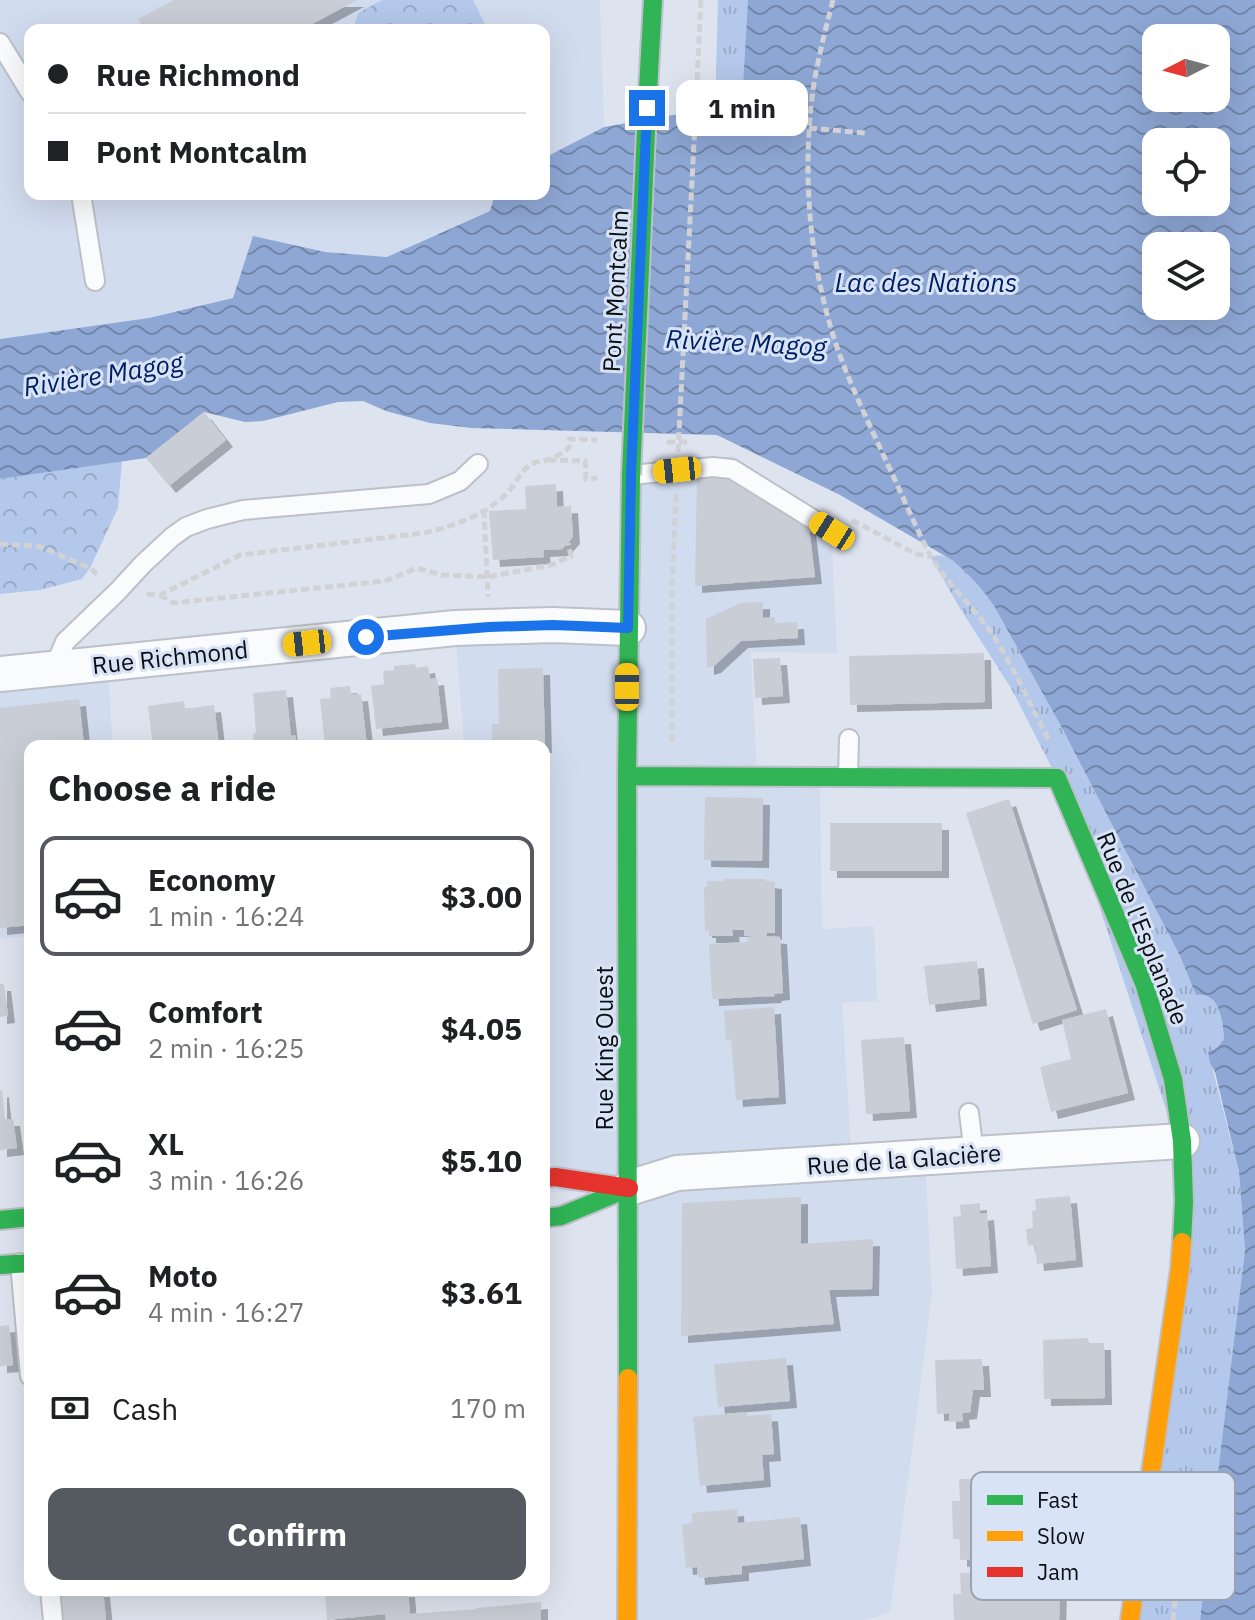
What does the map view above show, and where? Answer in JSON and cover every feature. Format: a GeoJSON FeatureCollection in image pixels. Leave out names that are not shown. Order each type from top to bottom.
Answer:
{"type":"FeatureCollection","features":[{"type":"Feature","properties":{"kind":"main road","name":"Pont Montcalm"},"geometry":{"type":"LineString","coordinates":[[631,475],[653,0]]}},
{"type":"Feature","properties":{"kind":"main road","name":"Rue King Ouest"},"geometry":{"type":"LineString","coordinates":[[627,1620],[627,776],[631,475]]}},
{"type":"Feature","properties":{"kind":"main road","name":"Rue de l'Esplanade"},"geometry":{"type":"LineString","coordinates":[[627,776],[1057,778],[1144,983],[1173,1079],[1182,1141],[1184,1202],[1180,1269],[1151,1472]]}},
{"type":"Feature","properties":{"kind":"main road"},"geometry":{"type":"LineString","coordinates":[[550,1177],[629,1188]]}},
{"type":"Feature","properties":{"kind":"main road"},"geometry":{"type":"LineString","coordinates":[[550,1217],[561,1216],[629,1188]]}},
{"type":"Feature","properties":{"kind":"main road"},"geometry":{"type":"LineString","coordinates":[[0,1220],[24,1218]]}},
{"type":"Feature","properties":{"kind":"main road"},"geometry":{"type":"LineString","coordinates":[[0,1265],[24,1263]]}},
{"type":"Feature","properties":{"kind":"main road","name":"Rue de l'Esplanade"},"geometry":{"type":"LineString","coordinates":[[1130,1620],[1133,1600]]}},
{"type":"Feature","properties":{"kind":"street","name":"Rue Richmond"},"geometry":{"type":"LineString","coordinates":[[0,674],[455,628],[553,625],[628,628]]}},
{"type":"Feature","properties":{"kind":"street","name":"Rue de la Glacière"},"geometry":{"type":"LineString","coordinates":[[629,1188],[677,1173],[1182,1141]]}},
{"type":"Feature","properties":{"kind":"lane"},"geometry":{"type":"LineString","coordinates":[[0,43],[24,82]]}},
{"type":"Feature","properties":{"kind":"lane"},"geometry":{"type":"LineString","coordinates":[[82,200],[95,281]]}},
{"type":"Feature","properties":{"kind":"lane"},"geometry":{"type":"LineString","coordinates":[[631,475],[677,461],[732,469],[832,531]]}},
{"type":"Feature","properties":{"kind":"lane"},"geometry":{"type":"LineString","coordinates":[[54,668],[65,642],[186,527],[243,510],[429,494],[460,481],[478,464]]}},
{"type":"Feature","properties":{"kind":"lane"},"geometry":{"type":"LineString","coordinates":[[848,777],[849,739]]}},
{"type":"Feature","properties":{"kind":"lane"},"geometry":{"type":"LineString","coordinates":[[969,1113],[974,1154]]}},
{"type":"Feature","properties":{"kind":"lane"},"geometry":{"type":"LineString","coordinates":[[51,1596],[53,1620]]}},
{"type":"Feature","properties":{"kind":"path"},"geometry":{"type":"LineString","coordinates":[[680,776],[672,741],[672,585],[701,0]]}},
{"type":"Feature","properties":{"kind":"path"},"geometry":{"type":"LineString","coordinates":[[833,0],[814,84],[809,128],[811,219],[816,263],[826,308],[855,394],[930,556]]}},
{"type":"Feature","properties":{"kind":"path"},"geometry":{"type":"LineString","coordinates":[[809,128],[865,133]]}},
{"type":"Feature","properties":{"kind":"path"},"geometry":{"type":"LineString","coordinates":[[547,460],[569,448],[569,439],[597,440]]}},
{"type":"Feature","properties":{"kind":"path"},"geometry":{"type":"LineString","coordinates":[[160,595],[240,555],[424,533],[452,526],[484,510],[509,491],[524,469],[534,462],[585,461],[586,479]]}},
{"type":"Feature","properties":{"kind":"path"},"geometry":{"type":"LineString","coordinates":[[484,510],[488,577]]}},
{"type":"Feature","properties":{"kind":"path"},"geometry":{"type":"LineString","coordinates":[[0,544],[38,546],[90,568],[117,592],[160,595],[173,603],[385,581],[417,568],[442,575],[488,577],[551,565],[571,556],[568,543]]}},
{"type":"Feature","properties":{"kind":"shaded area"},"geometry":{"type":"Polygon","coordinates":[[[0,0],[600,0],[604,127],[550,155],[550,24],[24,24],[24,200],[494,200],[491,210],[387,257],[325,252],[233,298],[149,318],[0,339],[0,0]]]}},
{"type":"Feature","properties":{"kind":"shaded area"},"geometry":{"type":"Polygon","coordinates":[[[734,456],[831,523],[837,653],[751,652],[757,776],[820,777],[822,929],[874,926],[877,1001],[842,1003],[852,1162],[925,1157],[932,1293],[914,1436],[890,1612],[866,1620],[627,1620],[629,1188],[550,1193],[550,740],[464,740],[455,628],[628,628],[631,475],[734,456]]]}},
{"type":"Feature","properties":{"kind":"shaded area"},"geometry":{"type":"Polygon","coordinates":[[[107,663],[113,740],[24,740],[24,937],[0,939],[0,674],[107,663]]]}},
{"type":"Feature","properties":{"kind":"green space"},"geometry":{"type":"Polygon","coordinates":[[[382,0],[473,0],[485,24],[355,24],[358,13],[382,0]]]}},
{"type":"Feature","properties":{"kind":"green space"},"geometry":{"type":"Polygon","coordinates":[[[718,0],[748,0],[743,105],[715,108],[718,0]]]}},
{"type":"Feature","properties":{"kind":"green space"},"geometry":{"type":"Polygon","coordinates":[[[122,461],[118,508],[82,579],[40,590],[0,594],[0,479],[122,461]]]}},
{"type":"Feature","properties":{"kind":"green space"},"geometry":{"type":"Polygon","coordinates":[[[930,556],[944,556],[957,564],[994,606],[1062,728],[1180,956],[1196,995],[1210,998],[1219,1009],[1224,1039],[1216,1049],[1208,1051],[1239,1172],[1245,1250],[1218,1472],[1148,1472],[1184,1164],[1057,778],[1011,688],[930,556]]]}},
{"type":"Feature","properties":{"kind":"green space"},"geometry":{"type":"Polygon","coordinates":[[[1132,1600],[1202,1600],[1200,1620],[1130,1620],[1132,1600]]]}},
{"type":"Feature","properties":{"kind":"water","name":"Lac des Nations"},"geometry":{"type":"Polygon","coordinates":[[[748,0],[1255,0],[1255,1620],[1200,1620],[1202,1600],[1235,1600],[1235,1472],[1218,1472],[1245,1250],[1239,1172],[1208,1051],[1216,1049],[1224,1039],[1219,1009],[1210,998],[1196,995],[1180,956],[1062,728],[994,606],[980,587],[952,560],[840,495],[717,435],[471,428],[430,423],[363,401],[338,402],[263,421],[245,422],[204,412],[146,458],[0,479],[0,339],[149,318],[233,298],[253,236],[325,252],[387,257],[490,211],[493,200],[550,200],[550,155],[604,127],[742,105],[748,0]]]}},
{"type":"Feature","properties":{"kind":"building"},"geometry":{"type":"Polygon","coordinates":[[[174,0],[357,0],[312,24],[141,24],[138,19],[174,0]]]}},
{"type":"Feature","properties":{"kind":"building"},"geometry":{"type":"Polygon","coordinates":[[[204,412],[226,440],[169,486],[146,458],[204,412]]]}},
{"type":"Feature","properties":{"kind":"building"},"geometry":{"type":"Polygon","coordinates":[[[726,476],[808,520],[815,577],[695,586],[697,478],[726,476]]]}},
{"type":"Feature","properties":{"kind":"building"},"geometry":{"type":"Polygon","coordinates":[[[556,484],[557,507],[571,506],[573,537],[562,549],[543,550],[544,557],[493,560],[489,511],[526,509],[525,486],[556,484]]]}},
{"type":"Feature","properties":{"kind":"building"},"geometry":{"type":"Polygon","coordinates":[[[763,602],[763,618],[775,617],[775,623],[797,622],[798,638],[741,641],[714,666],[707,668],[706,619],[740,603],[763,602]]]}},
{"type":"Feature","properties":{"kind":"building"},"geometry":{"type":"Polygon","coordinates":[[[984,653],[985,702],[850,705],[849,656],[984,653]]]}},
{"type":"Feature","properties":{"kind":"building"},"geometry":{"type":"Polygon","coordinates":[[[780,658],[783,696],[755,698],[753,659],[780,658]]]}},
{"type":"Feature","properties":{"kind":"building"},"geometry":{"type":"Polygon","coordinates":[[[415,664],[416,668],[428,666],[430,679],[437,678],[442,722],[376,729],[371,686],[384,684],[383,671],[394,670],[394,666],[415,664]]]}},
{"type":"Feature","properties":{"kind":"building"},"geometry":{"type":"Polygon","coordinates":[[[543,668],[545,740],[492,740],[492,724],[499,724],[498,669],[543,668]]]}},
{"type":"Feature","properties":{"kind":"building"},"geometry":{"type":"Polygon","coordinates":[[[350,686],[351,695],[361,694],[366,740],[324,740],[320,699],[331,698],[330,688],[350,686]]]}},
{"type":"Feature","properties":{"kind":"building"},"geometry":{"type":"Polygon","coordinates":[[[286,690],[291,736],[295,735],[295,740],[254,740],[253,733],[256,733],[253,693],[286,690]]]}},
{"type":"Feature","properties":{"kind":"building"},"geometry":{"type":"Polygon","coordinates":[[[79,699],[83,740],[24,740],[24,926],[0,928],[0,708],[79,699]]]}},
{"type":"Feature","properties":{"kind":"building"},"geometry":{"type":"Polygon","coordinates":[[[184,701],[185,709],[214,705],[218,740],[152,740],[148,706],[184,701]]]}},
{"type":"Feature","properties":{"kind":"building"},"geometry":{"type":"Polygon","coordinates":[[[705,797],[763,798],[762,861],[704,860],[705,797]]]}},
{"type":"Feature","properties":{"kind":"building"},"geometry":{"type":"Polygon","coordinates":[[[1009,799],[1077,1010],[1033,1024],[966,813],[1009,799]]]}},
{"type":"Feature","properties":{"kind":"building"},"geometry":{"type":"Polygon","coordinates":[[[830,823],[942,823],[942,871],[830,871],[830,823]]]}},
{"type":"Feature","properties":{"kind":"building"},"geometry":{"type":"Polygon","coordinates":[[[765,879],[775,882],[775,933],[767,933],[766,936],[780,937],[783,993],[712,999],[709,944],[748,942],[747,937],[758,936],[744,936],[744,930],[732,930],[733,936],[709,936],[709,931],[705,931],[704,887],[707,881],[765,879]]]}},
{"type":"Feature","properties":{"kind":"building"},"geometry":{"type":"Polygon","coordinates":[[[977,961],[980,999],[929,1005],[924,966],[977,961]]]}},
{"type":"Feature","properties":{"kind":"building"},"geometry":{"type":"Polygon","coordinates":[[[0,984],[4,984],[8,1016],[0,1017],[0,984]]]}},
{"type":"Feature","properties":{"kind":"building"},"geometry":{"type":"Polygon","coordinates":[[[774,1007],[779,1097],[736,1100],[731,1039],[726,1040],[724,1011],[774,1007]]]}},
{"type":"Feature","properties":{"kind":"building"},"geometry":{"type":"Polygon","coordinates":[[[1106,1009],[1128,1093],[1051,1112],[1040,1067],[1071,1059],[1062,1020],[1106,1009]]]}},
{"type":"Feature","properties":{"kind":"building"},"geometry":{"type":"Polygon","coordinates":[[[904,1037],[910,1111],[866,1114],[861,1040],[904,1037]]]}},
{"type":"Feature","properties":{"kind":"building"},"geometry":{"type":"Polygon","coordinates":[[[0,1091],[5,1119],[13,1119],[17,1148],[0,1150],[0,1091]]]}},
{"type":"Feature","properties":{"kind":"building"},"geometry":{"type":"Polygon","coordinates":[[[1070,1196],[1076,1260],[1037,1264],[1035,1245],[1028,1246],[1026,1229],[1033,1228],[1035,1199],[1070,1196]]]}},
{"type":"Feature","properties":{"kind":"building"},"geometry":{"type":"Polygon","coordinates":[[[801,1197],[801,1244],[873,1239],[872,1289],[829,1290],[834,1324],[681,1336],[682,1203],[801,1197]]]}},
{"type":"Feature","properties":{"kind":"building"},"geometry":{"type":"Polygon","coordinates":[[[980,1203],[980,1214],[987,1213],[991,1266],[956,1269],[953,1217],[961,1216],[960,1205],[980,1203]]]}},
{"type":"Feature","properties":{"kind":"building"},"geometry":{"type":"Polygon","coordinates":[[[9,1325],[13,1365],[0,1366],[0,1326],[9,1325]]]}},
{"type":"Feature","properties":{"kind":"building"},"geometry":{"type":"Polygon","coordinates":[[[1088,1338],[1089,1343],[1104,1343],[1105,1398],[1044,1399],[1043,1340],[1088,1338]]]}},
{"type":"Feature","properties":{"kind":"building"},"geometry":{"type":"Polygon","coordinates":[[[786,1358],[790,1401],[718,1407],[714,1364],[786,1358]]]}},
{"type":"Feature","properties":{"kind":"building"},"geometry":{"type":"Polygon","coordinates":[[[982,1359],[984,1390],[973,1390],[970,1412],[962,1413],[963,1421],[949,1422],[949,1413],[937,1414],[935,1360],[982,1359]]]}},
{"type":"Feature","properties":{"kind":"building"},"geometry":{"type":"Polygon","coordinates":[[[747,1412],[747,1416],[771,1414],[774,1454],[762,1455],[764,1480],[700,1486],[693,1417],[747,1412]]]}},
{"type":"Feature","properties":{"kind":"building"},"geometry":{"type":"Polygon","coordinates":[[[959,1479],[971,1479],[971,1559],[960,1560],[960,1539],[953,1539],[952,1501],[960,1501],[959,1479]]]}},
{"type":"Feature","properties":{"kind":"building"},"geometry":{"type":"Polygon","coordinates":[[[737,1509],[738,1523],[800,1517],[804,1559],[742,1566],[742,1574],[698,1578],[697,1567],[686,1568],[682,1525],[692,1523],[692,1513],[737,1509]]]}},
{"type":"Feature","properties":{"kind":"building"},"geometry":{"type":"Polygon","coordinates":[[[960,1573],[971,1573],[971,1600],[1060,1600],[1059,1620],[954,1620],[953,1594],[961,1594],[960,1573]]]}},
{"type":"Feature","properties":{"kind":"building"},"geometry":{"type":"Polygon","coordinates":[[[60,1596],[104,1596],[106,1620],[62,1620],[60,1596]]]}},
{"type":"Feature","properties":{"kind":"building"},"geometry":{"type":"Polygon","coordinates":[[[325,1596],[408,1596],[410,1614],[541,1602],[541,1620],[386,1620],[385,1614],[327,1620],[325,1596]]]}},
{"type":"Feature","properties":{"kind":"traffic: fast"},"geometry":{"type":"LineString","coordinates":[[647,108],[653,0]]}},
{"type":"Feature","properties":{"kind":"traffic: fast"},"geometry":{"type":"LineString","coordinates":[[631,475],[647,108]]}},
{"type":"Feature","properties":{"kind":"traffic: fast"},"geometry":{"type":"LineString","coordinates":[[628,1378],[627,776],[631,475]]}},
{"type":"Feature","properties":{"kind":"traffic: fast"},"geometry":{"type":"LineString","coordinates":[[627,776],[1057,778],[1144,983],[1173,1079],[1182,1141],[1182,1242]]}},
{"type":"Feature","properties":{"kind":"traffic: fast"},"geometry":{"type":"LineString","coordinates":[[550,1217],[561,1216],[629,1188]]}},
{"type":"Feature","properties":{"kind":"traffic: fast"},"geometry":{"type":"LineString","coordinates":[[0,1220],[24,1218]]}},
{"type":"Feature","properties":{"kind":"traffic: fast"},"geometry":{"type":"LineString","coordinates":[[0,1265],[24,1263]]}},
{"type":"Feature","properties":{"kind":"traffic: slow"},"geometry":{"type":"LineString","coordinates":[[1151,1472],[1182,1242]]}},
{"type":"Feature","properties":{"kind":"traffic: slow"},"geometry":{"type":"LineString","coordinates":[[627,1620],[628,1378]]}},
{"type":"Feature","properties":{"kind":"traffic: slow"},"geometry":{"type":"LineString","coordinates":[[1130,1620],[1133,1600]]}},
{"type":"Feature","properties":{"kind":"traffic: jam"},"geometry":{"type":"LineString","coordinates":[[550,1177],[629,1188]]}},
{"type":"Feature","properties":{"kind":"route"},"geometry":{"type":"LineString","coordinates":[[366,637],[455,628],[553,625],[628,628],[631,475],[647,108]]}},
{"type":"Feature","properties":{"kind":"water label","name":"Rivière Magog"},"geometry":{"type":"Point","coordinates":[746,342]}},
{"type":"Feature","properties":{"kind":"water label","name":"Rivière Magog"},"geometry":{"type":"Point","coordinates":[103,374]}}]}
